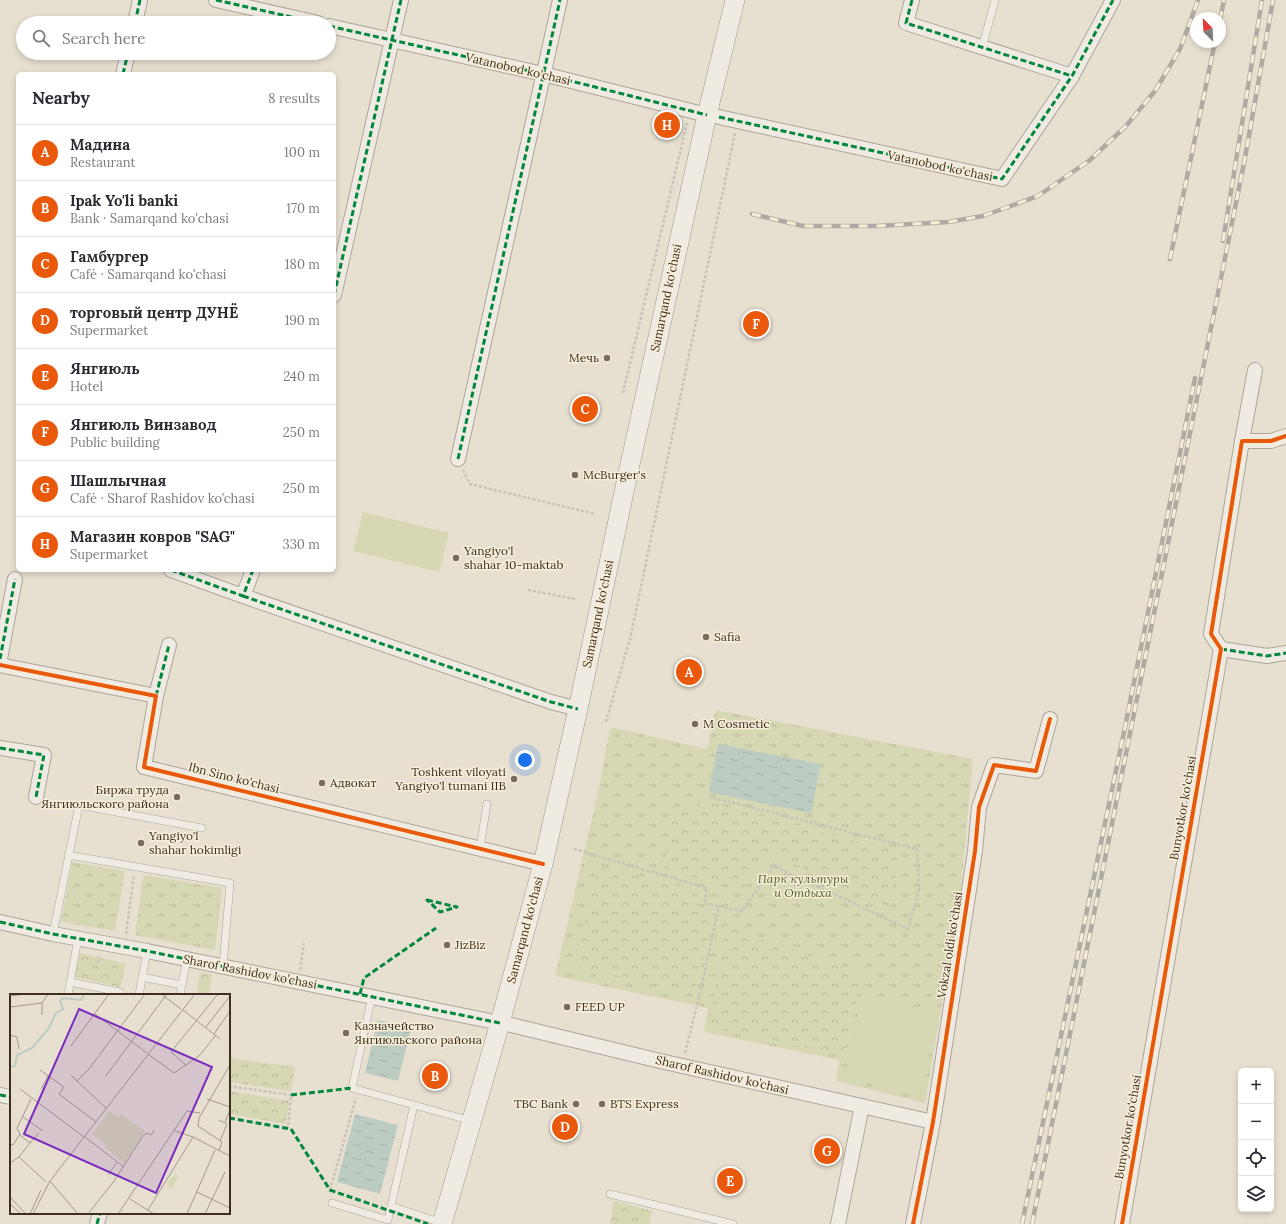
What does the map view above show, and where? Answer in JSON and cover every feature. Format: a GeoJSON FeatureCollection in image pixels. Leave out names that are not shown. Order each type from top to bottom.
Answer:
{"type":"FeatureCollection","features":[{"type":"Feature","properties":{"kind":"main road","name":"Samarqand ko'chasi"},"geometry":{"type":"LineString","coordinates":[[447,1224],[553,861],[584,710],[627,478],[705,114],[735,0]]}},
{"type":"Feature","properties":{"kind":"main road","name":"Samarqand ko'chasi"},"geometry":{"type":"LineString","coordinates":[[705,114],[748,0]]}},
{"type":"Feature","properties":{"kind":"main road","name":"Samarqand ko'chasi"},"geometry":{"type":"LineString","coordinates":[[447,1224],[472,1121],[505,1024],[543,864],[584,710]]}},
{"type":"Feature","properties":{"kind":"street"},"geometry":{"type":"LineString","coordinates":[[137,16],[140,0]]}},
{"type":"Feature","properties":{"kind":"street"},"geometry":{"type":"LineString","coordinates":[[216,0],[287,16]]}},
{"type":"Feature","properties":{"kind":"street"},"geometry":{"type":"LineString","coordinates":[[336,286],[401,0]]}},
{"type":"Feature","properties":{"kind":"street"},"geometry":{"type":"LineString","coordinates":[[458,459],[542,74],[560,0]]}},
{"type":"Feature","properties":{"kind":"street"},"geometry":{"type":"LineString","coordinates":[[912,0],[906,23],[1072,76]]}},
{"type":"Feature","properties":{"kind":"street","name":"Vatanobod ko'chasi"},"geometry":{"type":"LineString","coordinates":[[336,28],[542,74],[705,114],[1002,179],[1072,76],[1113,0]]}},
{"type":"Feature","properties":{"kind":"street"},"geometry":{"type":"LineString","coordinates":[[123,72],[126,60]]}},
{"type":"Feature","properties":{"kind":"street"},"geometry":{"type":"LineString","coordinates":[[1255,370],[1242,441],[1212,634],[1221,649],[1267,656],[1286,653]]}},
{"type":"Feature","properties":{"kind":"street"},"geometry":{"type":"LineString","coordinates":[[1242,441],[1271,440],[1286,436]]}},
{"type":"Feature","properties":{"kind":"street"},"geometry":{"type":"LineString","coordinates":[[177,572],[551,702],[584,710]]}},
{"type":"Feature","properties":{"kind":"street"},"geometry":{"type":"LineString","coordinates":[[243,596],[252,572]]}},
{"type":"Feature","properties":{"kind":"street"},"geometry":{"type":"LineString","coordinates":[[0,659],[15,579]]}},
{"type":"Feature","properties":{"kind":"street"},"geometry":{"type":"LineString","coordinates":[[0,664],[156,696],[169,645]]}},
{"type":"Feature","properties":{"kind":"street","name":"Bunyotkor ko'chasi"},"geometry":{"type":"LineString","coordinates":[[1122,1224],[1221,649]]}},
{"type":"Feature","properties":{"kind":"street","name":"Ibn Sino ko'chasi"},"geometry":{"type":"LineString","coordinates":[[156,696],[144,767],[543,864]]}},
{"type":"Feature","properties":{"kind":"street","name":"Vokzal oldi ko'chasi"},"geometry":{"type":"LineString","coordinates":[[913,1224],[933,1122],[975,851],[979,807],[994,765],[1036,771],[1050,719]]}},
{"type":"Feature","properties":{"kind":"street"},"geometry":{"type":"LineString","coordinates":[[0,748],[44,755],[36,797]]}},
{"type":"Feature","properties":{"kind":"street","name":"Sharof Rashidov ko’chasi"},"geometry":{"type":"LineString","coordinates":[[0,922],[53,934],[124,946],[299,981],[505,1024],[681,1066],[933,1122]]}},
{"type":"Feature","properties":{"kind":"street"},"geometry":{"type":"LineString","coordinates":[[0,1095],[10,1097]]}},
{"type":"Feature","properties":{"kind":"street"},"geometry":{"type":"LineString","coordinates":[[838,1224],[862,1106]]}},
{"type":"Feature","properties":{"kind":"street"},"geometry":{"type":"LineString","coordinates":[[97,1224],[100,1214]]}},
{"type":"Feature","properties":{"kind":"lane"},"geometry":{"type":"LineString","coordinates":[[982,48],[995,0]]}},
{"type":"Feature","properties":{"kind":"lane"},"geometry":{"type":"LineString","coordinates":[[480,848],[487,804]]}},
{"type":"Feature","properties":{"kind":"lane"},"geometry":{"type":"LineString","coordinates":[[53,934],[79,805],[202,828]]}},
{"type":"Feature","properties":{"kind":"lane"},"geometry":{"type":"LineString","coordinates":[[68,855],[230,883],[223,966]]}},
{"type":"Feature","properties":{"kind":"lane"},"geometry":{"type":"LineString","coordinates":[[68,994],[78,938]]}},
{"type":"Feature","properties":{"kind":"lane"},"geometry":{"type":"LineString","coordinates":[[139,994],[147,951]]}},
{"type":"Feature","properties":{"kind":"lane"},"geometry":{"type":"LineString","coordinates":[[180,994],[187,959]]}},
{"type":"Feature","properties":{"kind":"lane"},"geometry":{"type":"LineString","coordinates":[[142,977],[182,985]]}},
{"type":"Feature","properties":{"kind":"lane"},"geometry":{"type":"LineString","coordinates":[[70,982],[120,992]]}},
{"type":"Feature","properties":{"kind":"lane"},"geometry":{"type":"LineString","coordinates":[[372,996],[352,1088],[472,1121]]}},
{"type":"Feature","properties":{"kind":"lane"},"geometry":{"type":"LineString","coordinates":[[332,1203],[388,1220],[414,1105]]}},
{"type":"Feature","properties":{"kind":"lane"},"geometry":{"type":"LineString","coordinates":[[610,1194],[734,1224]]}},
{"type":"Feature","properties":{"kind":"lane"},"geometry":{"type":"LineString","coordinates":[[391,1206],[447,1224]]}},
{"type":"Feature","properties":{"kind":"path"},"geometry":{"type":"LineString","coordinates":[[623,393],[705,114]]}},
{"type":"Feature","properties":{"kind":"path"},"geometry":{"type":"LineString","coordinates":[[606,722],[630,635],[738,121]]}},
{"type":"Feature","properties":{"kind":"path"},"geometry":{"type":"LineString","coordinates":[[458,459],[470,484],[595,514]]}},
{"type":"Feature","properties":{"kind":"path"},"geometry":{"type":"LineString","coordinates":[[528,590],[575,599]]}},
{"type":"Feature","properties":{"kind":"path"},"geometry":{"type":"LineString","coordinates":[[574,849],[707,888],[704,903],[742,911],[774,866],[908,929],[919,890],[917,849],[710,797]]}},
{"type":"Feature","properties":{"kind":"path"},"geometry":{"type":"LineString","coordinates":[[124,946],[134,873]]}},
{"type":"Feature","properties":{"kind":"path"},"geometry":{"type":"LineString","coordinates":[[681,1066],[700,993],[719,906]]}},
{"type":"Feature","properties":{"kind":"path"},"geometry":{"type":"LineString","coordinates":[[299,981],[304,943]]}},
{"type":"Feature","properties":{"kind":"path"},"geometry":{"type":"LineString","coordinates":[[230,1086],[291,1095],[288,1128]]}},
{"type":"Feature","properties":{"kind":"path"},"geometry":{"type":"LineString","coordinates":[[330,1190],[358,1090]]}},
{"type":"Feature","properties":{"kind":"green space"},"geometry":{"type":"Polygon","coordinates":[[[363,512],[449,533],[439,572],[353,551],[363,512]]]}},
{"type":"Feature","properties":{"kind":"green space","name":"Парк культуры и Отдыха"},"geometry":{"type":"Polygon","coordinates":[[[716,710],[973,759],[960,896],[925,1103],[836,1081],[839,1060],[704,1032],[708,1008],[555,976],[600,784],[610,727],[707,749],[716,710]]]}},
{"type":"Feature","properties":{"kind":"green space"},"geometry":{"type":"Polygon","coordinates":[[[701,800],[898,852],[890,908],[767,851],[742,890],[664,870],[672,807],[699,814],[701,800]]]}},
{"type":"Feature","properties":{"kind":"green space"},"geometry":{"type":"Polygon","coordinates":[[[72,862],[125,871],[115,931],[61,922],[72,862]]]}},
{"type":"Feature","properties":{"kind":"green space"},"geometry":{"type":"Polygon","coordinates":[[[597,866],[698,891],[697,910],[714,914],[694,994],[574,965],[597,866]]]}},
{"type":"Feature","properties":{"kind":"green space"},"geometry":{"type":"Polygon","coordinates":[[[143,875],[222,888],[215,950],[135,935],[143,875]]]}},
{"type":"Feature","properties":{"kind":"green space"},"geometry":{"type":"Polygon","coordinates":[[[725,925],[862,975],[845,1056],[709,1027],[725,925]]]}},
{"type":"Feature","properties":{"kind":"green space"},"geometry":{"type":"Polygon","coordinates":[[[80,953],[126,964],[120,987],[75,977],[80,953]]]}},
{"type":"Feature","properties":{"kind":"green space"},"geometry":{"type":"Polygon","coordinates":[[[200,972],[212,974],[209,994],[197,994],[200,972]]]}},
{"type":"Feature","properties":{"kind":"green space"},"geometry":{"type":"Polygon","coordinates":[[[863,996],[937,1012],[919,1093],[845,1077],[863,996]]]}},
{"type":"Feature","properties":{"kind":"green space"},"geometry":{"type":"Polygon","coordinates":[[[230,1058],[295,1067],[291,1091],[230,1082],[230,1058]]]}},
{"type":"Feature","properties":{"kind":"green space"},"geometry":{"type":"Polygon","coordinates":[[[230,1091],[289,1101],[286,1124],[230,1114],[230,1091]]]}},
{"type":"Feature","properties":{"kind":"green space"},"geometry":{"type":"Polygon","coordinates":[[[614,1201],[652,1211],[649,1224],[610,1224],[614,1201]]]}},
{"type":"Feature","properties":{"kind":"water"},"geometry":{"type":"Polygon","coordinates":[[[718,744],[821,764],[811,813],[709,792],[718,744]]]}},
{"type":"Feature","properties":{"kind":"water"},"geometry":{"type":"Polygon","coordinates":[[[378,1020],[411,1028],[398,1081],[365,1073],[378,1020]]]}},
{"type":"Feature","properties":{"kind":"water"},"geometry":{"type":"Polygon","coordinates":[[[355,1114],[398,1125],[380,1194],[337,1182],[355,1114]]]}},
{"type":"Feature","properties":{"kind":"railway"},"geometry":{"type":"LineString","coordinates":[[752,214],[803,226],[876,226],[948,222],[983,216],[1038,196],[1090,160],[1126,126],[1155,91],[1180,49],[1198,0]]}},
{"type":"Feature","properties":{"kind":"railway"},"geometry":{"type":"LineString","coordinates":[[1222,12],[1224,0]]}},
{"type":"Feature","properties":{"kind":"railway"},"geometry":{"type":"LineString","coordinates":[[1223,241],[1262,0]]}},
{"type":"Feature","properties":{"kind":"railway"},"geometry":{"type":"LineString","coordinates":[[1032,1224],[1245,158],[1273,0]]}},
{"type":"Feature","properties":{"kind":"railway"},"geometry":{"type":"LineString","coordinates":[[1170,259],[1214,48]]}},
{"type":"Feature","properties":{"kind":"railway"},"geometry":{"type":"LineString","coordinates":[[1022,1224],[1125,727],[1195,378]]}},
{"type":"Feature","properties":{"kind":"marked path"},"geometry":{"type":"LineString","coordinates":[[137,16],[140,0]]}},
{"type":"Feature","properties":{"kind":"marked path"},"geometry":{"type":"LineString","coordinates":[[216,0],[287,16]]}},
{"type":"Feature","properties":{"kind":"marked path"},"geometry":{"type":"LineString","coordinates":[[336,286],[401,0]]}},
{"type":"Feature","properties":{"kind":"marked path"},"geometry":{"type":"LineString","coordinates":[[458,459],[560,0]]}},
{"type":"Feature","properties":{"kind":"marked path"},"geometry":{"type":"LineString","coordinates":[[912,0],[906,23],[1072,76]]}},
{"type":"Feature","properties":{"kind":"marked path"},"geometry":{"type":"LineString","coordinates":[[719,117],[1002,179],[1072,76],[1113,0]]}},
{"type":"Feature","properties":{"kind":"marked path"},"geometry":{"type":"LineString","coordinates":[[336,28],[543,74],[707,115]]}},
{"type":"Feature","properties":{"kind":"marked path"},"geometry":{"type":"LineString","coordinates":[[123,72],[126,60]]}},
{"type":"Feature","properties":{"kind":"marked path"},"geometry":{"type":"LineString","coordinates":[[177,572],[243,596],[252,572]]}},
{"type":"Feature","properties":{"kind":"marked path"},"geometry":{"type":"LineString","coordinates":[[0,659],[15,579]]}},
{"type":"Feature","properties":{"kind":"marked path"},"geometry":{"type":"LineString","coordinates":[[243,596],[551,702],[578,709]]}},
{"type":"Feature","properties":{"kind":"marked path"},"geometry":{"type":"LineString","coordinates":[[156,696],[169,645]]}},
{"type":"Feature","properties":{"kind":"marked path"},"geometry":{"type":"LineString","coordinates":[[1221,649],[1267,656],[1286,653]]}},
{"type":"Feature","properties":{"kind":"marked path"},"geometry":{"type":"LineString","coordinates":[[0,748],[44,755],[36,797]]}},
{"type":"Feature","properties":{"kind":"marked path"},"geometry":{"type":"LineString","coordinates":[[427,900],[457,907],[440,912],[427,900]]}},
{"type":"Feature","properties":{"kind":"marked path"},"geometry":{"type":"LineString","coordinates":[[0,922],[53,934],[147,951],[500,1023]]}},
{"type":"Feature","properties":{"kind":"marked path"},"geometry":{"type":"LineString","coordinates":[[360,994],[364,978],[436,928]]}},
{"type":"Feature","properties":{"kind":"marked path"},"geometry":{"type":"LineString","coordinates":[[291,1095],[352,1088]]}},
{"type":"Feature","properties":{"kind":"marked path"},"geometry":{"type":"LineString","coordinates":[[0,1095],[10,1097]]}},
{"type":"Feature","properties":{"kind":"marked path"},"geometry":{"type":"LineString","coordinates":[[230,1118],[291,1129],[330,1190],[428,1224]]}},
{"type":"Feature","properties":{"kind":"marked path"},"geometry":{"type":"LineString","coordinates":[[97,1224],[100,1214]]}},
{"type":"Feature","properties":{"kind":"cycle path"},"geometry":{"type":"LineString","coordinates":[[1122,1224],[1221,649],[1211,634],[1242,441],[1271,441],[1286,436]]}},
{"type":"Feature","properties":{"kind":"cycle path"},"geometry":{"type":"LineString","coordinates":[[0,665],[156,696],[144,767],[543,864]]}},
{"type":"Feature","properties":{"kind":"cycle path"},"geometry":{"type":"LineString","coordinates":[[913,1224],[933,1122],[975,851],[979,807],[994,765],[1036,771],[1050,719]]}},
{"type":"Feature","properties":{"kind":"place","name":"Магазин ковров \"SAG\""},"geometry":{"type":"Point","coordinates":[667,125]}},
{"type":"Feature","properties":{"kind":"place","name":"Янгиюль Винзавод"},"geometry":{"type":"Point","coordinates":[756,324]}},
{"type":"Feature","properties":{"kind":"place","name":"Мечь"},"geometry":{"type":"Point","coordinates":[607,358]}},
{"type":"Feature","properties":{"kind":"place","name":"Гамбургер"},"geometry":{"type":"Point","coordinates":[585,409]}},
{"type":"Feature","properties":{"kind":"place","name":"McBurger's"},"geometry":{"type":"Point","coordinates":[575,475]}},
{"type":"Feature","properties":{"kind":"place","name":"Yangiyo'l shahar 10-maktab"},"geometry":{"type":"Point","coordinates":[456,558]}},
{"type":"Feature","properties":{"kind":"place","name":"Safia"},"geometry":{"type":"Point","coordinates":[706,637]}},
{"type":"Feature","properties":{"kind":"place","name":"Мадина"},"geometry":{"type":"Point","coordinates":[689,672]}},
{"type":"Feature","properties":{"kind":"place","name":"M Cosmetic"},"geometry":{"type":"Point","coordinates":[695,724]}},
{"type":"Feature","properties":{"kind":"place","name":"Toshkent viloyati Yangiyo'l tumani IIB"},"geometry":{"type":"Point","coordinates":[514,779]}},
{"type":"Feature","properties":{"kind":"place","name":"Адвокат"},"geometry":{"type":"Point","coordinates":[322,783]}},
{"type":"Feature","properties":{"kind":"place","name":"Биржа труда Янгиюльского района"},"geometry":{"type":"Point","coordinates":[177,797]}},
{"type":"Feature","properties":{"kind":"place","name":"Yangiyo'l shahar hokimligi"},"geometry":{"type":"Point","coordinates":[141,843]}},
{"type":"Feature","properties":{"kind":"place","name":"JizBiz"},"geometry":{"type":"Point","coordinates":[447,945]}},
{"type":"Feature","properties":{"kind":"place","name":"FEED UP"},"geometry":{"type":"Point","coordinates":[567,1007]}},
{"type":"Feature","properties":{"kind":"place","name":"Казначейство Янгиюльского района"},"geometry":{"type":"Point","coordinates":[346,1033]}},
{"type":"Feature","properties":{"kind":"place","name":"Ipak Yo'li banki"},"geometry":{"type":"Point","coordinates":[435,1076]}},
{"type":"Feature","properties":{"kind":"place","name":"TBC Bank"},"geometry":{"type":"Point","coordinates":[576,1104]}},
{"type":"Feature","properties":{"kind":"place","name":"BTS Express"},"geometry":{"type":"Point","coordinates":[602,1104]}},
{"type":"Feature","properties":{"kind":"place","name":"торговый центр ДУНЁ"},"geometry":{"type":"Point","coordinates":[565,1127]}},
{"type":"Feature","properties":{"kind":"place","name":"Шашлычная"},"geometry":{"type":"Point","coordinates":[827,1151]}},
{"type":"Feature","properties":{"kind":"place","name":"Янгиюль"},"geometry":{"type":"Point","coordinates":[730,1181]}}]}
